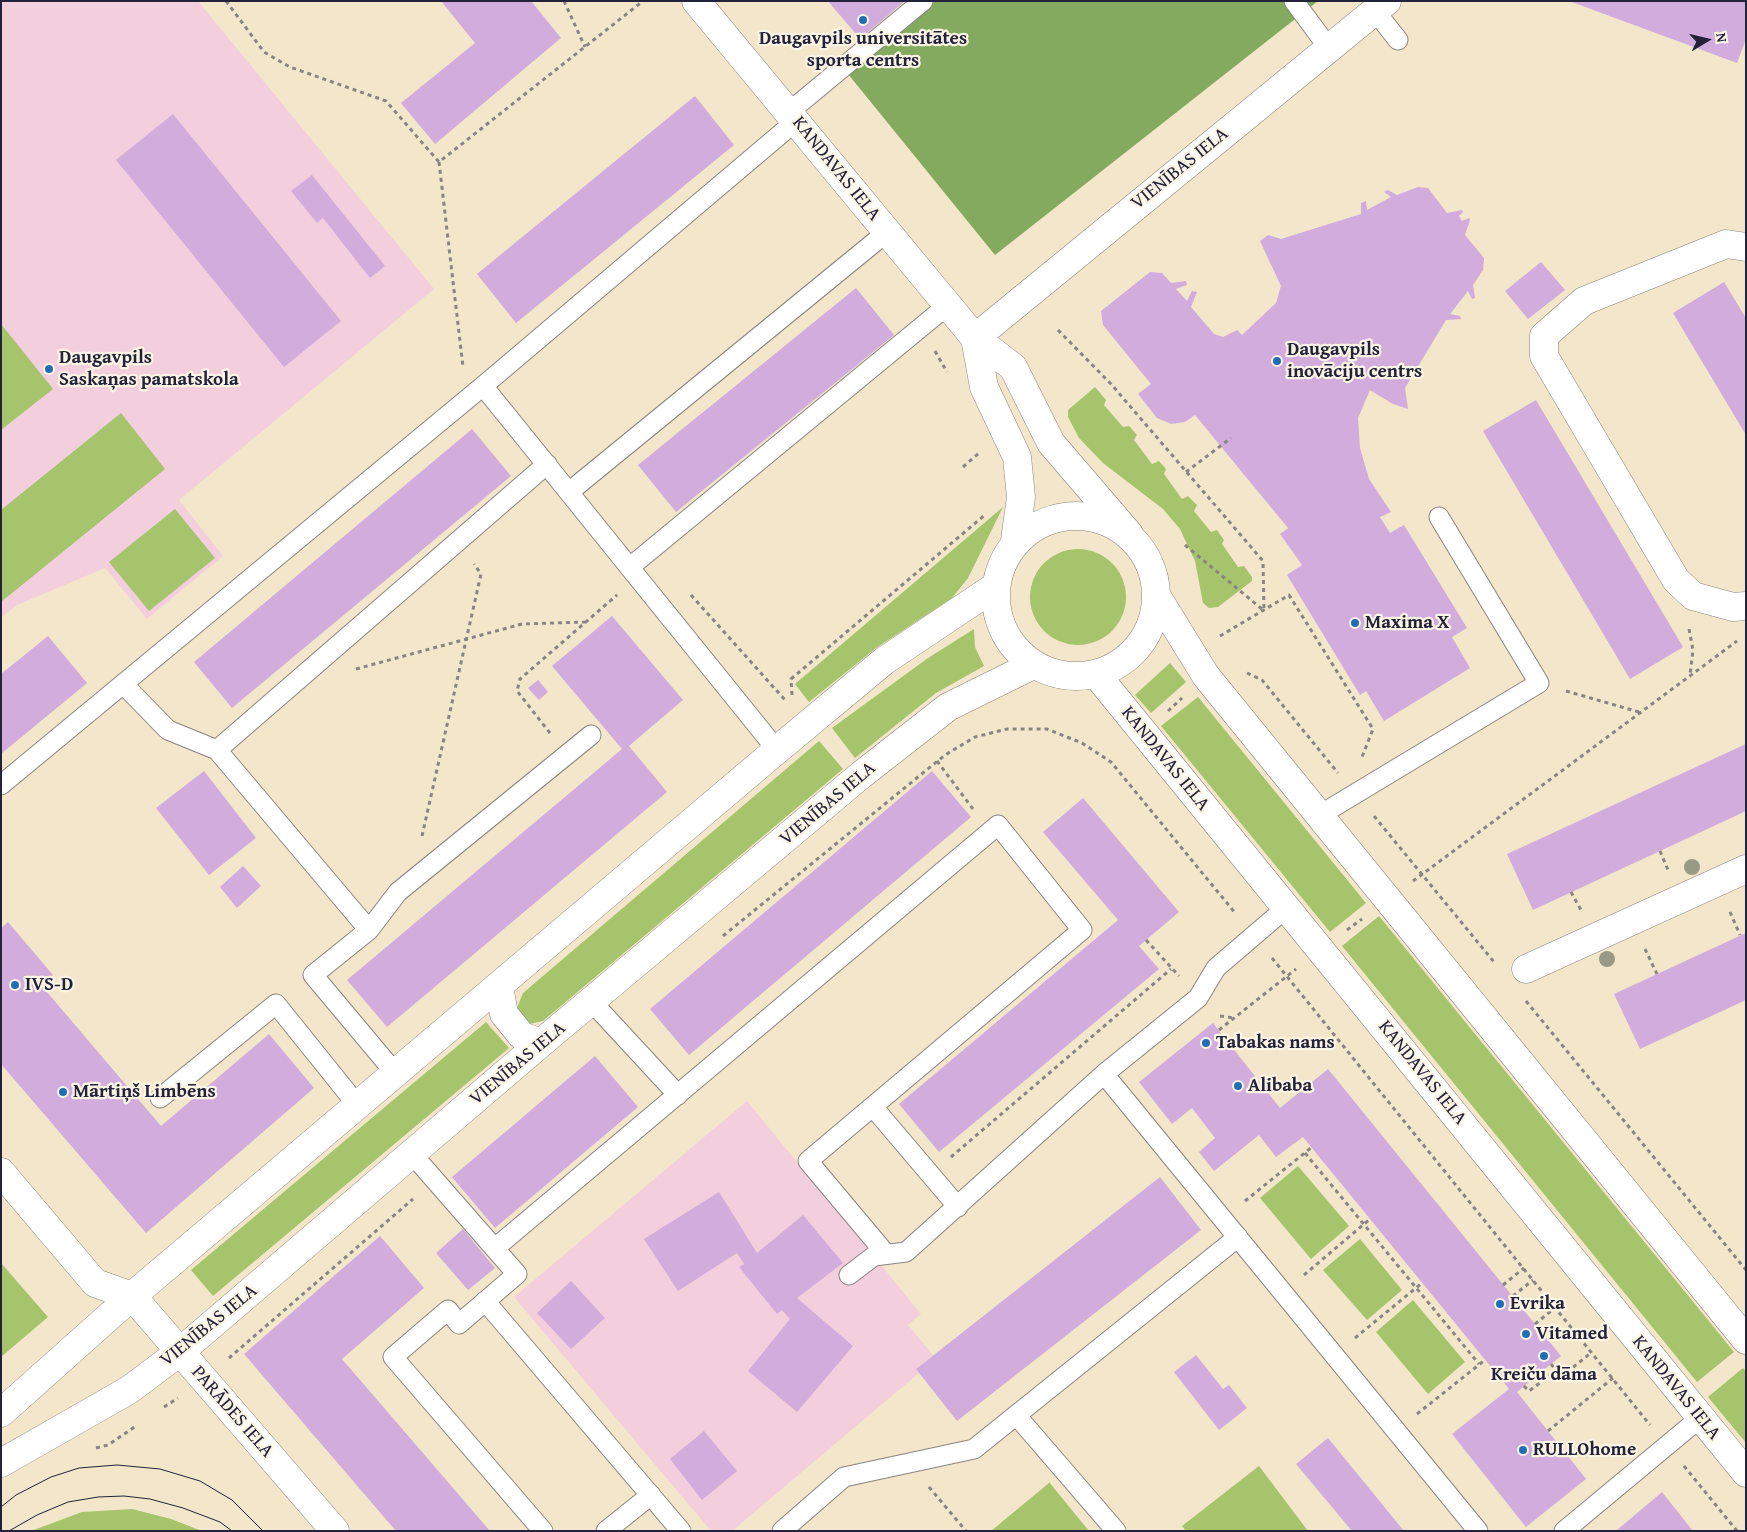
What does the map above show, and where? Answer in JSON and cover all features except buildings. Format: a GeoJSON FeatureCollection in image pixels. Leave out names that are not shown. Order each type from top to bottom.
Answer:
{"type":"FeatureCollection","features":[{"type":"Feature","properties":{"kind":"street","name":"KANDAVAS IELA"},"geometry":{"type":"LineString","coordinates":[[696,1],[975,338],[1012,367],[1051,443],[1129,534],[1151,568],[1156,595],[1152,622],[1140,645],[1120,663],[1096,674],[1068,676],[1053,673],[1033,665],[1016,650],[1004,631],[997,609],[996,586],[1004,561],[1015,541],[1021,497],[1017,457],[984,387],[975,338]]}},
{"type":"Feature","properties":{"kind":"street","name":"VIENĪBAS IELA"},"geometry":{"type":"LineString","coordinates":[[975,338],[1328,47],[1381,6]]}},
{"type":"Feature","properties":{"kind":"street"},"geometry":{"type":"LineString","coordinates":[[1746,247],[1726,244],[1584,301],[1544,336],[1544,356],[1676,580],[1693,596],[1733,607],[1746,606]]}},
{"type":"Feature","properties":{"kind":"street","name":"KANDAVAS IELA"},"geometry":{"type":"LineString","coordinates":[[1015,541],[1040,524],[1066,517],[1093,518],[1110,522],[1129,534]]}},
{"type":"Feature","properties":{"kind":"street"},"geometry":{"type":"LineString","coordinates":[[1,1412],[132,1296],[884,661],[996,586]]}},
{"type":"Feature","properties":{"kind":"street","name":"KANDAVAS IELA"},"geometry":{"type":"LineString","coordinates":[[1156,595],[1206,676],[1746,1340]]}},
{"type":"Feature","properties":{"kind":"street","name":"VIENĪBAS IELA"},"geometry":{"type":"LineString","coordinates":[[1,1463],[129,1390],[181,1351],[541,1043],[861,775],[948,707],[1033,665]]}},
{"type":"Feature","properties":{"kind":"street","name":"KANDAVAS IELA"},"geometry":{"type":"LineString","coordinates":[[1096,674],[1746,1473]]}},
{"type":"Feature","properties":{"kind":"street"},"geometry":{"type":"LineString","coordinates":[[1526,969],[1746,869]]}},
{"type":"Feature","properties":{"kind":"street"},"geometry":{"type":"LineString","coordinates":[[500,987],[504,1014],[522,1036],[541,1043]]}},
{"type":"Feature","properties":{"kind":"street","name":"PARĀDES IELA"},"geometry":{"type":"LineString","coordinates":[[1,1172],[96,1283],[132,1296],[335,1531]]}},
{"type":"Feature","properties":{"kind":"lane"},"geometry":{"type":"LineString","coordinates":[[1,785],[483,386],[793,117],[923,1]]}},
{"type":"Feature","properties":{"kind":"lane"},"geometry":{"type":"LineString","coordinates":[[1294,1],[1328,47]]}},
{"type":"Feature","properties":{"kind":"lane"},"geometry":{"type":"LineString","coordinates":[[1381,6],[1398,40]]}},
{"type":"Feature","properties":{"kind":"lane"},"geometry":{"type":"LineString","coordinates":[[569,492],[887,232]]}},
{"type":"Feature","properties":{"kind":"lane"},"geometry":{"type":"LineString","coordinates":[[634,572],[948,305]]}},
{"type":"Feature","properties":{"kind":"lane"},"geometry":{"type":"LineString","coordinates":[[483,386],[777,750]]}},
{"type":"Feature","properties":{"kind":"lane"},"geometry":{"type":"LineString","coordinates":[[217,750],[547,464]]}},
{"type":"Feature","properties":{"kind":"lane"},"geometry":{"type":"LineString","coordinates":[[1320,815],[1539,682],[1439,517]]}},
{"type":"Feature","properties":{"kind":"lane"},"geometry":{"type":"LineString","coordinates":[[123,684],[168,730],[217,750],[369,930]]}},
{"type":"Feature","properties":{"kind":"lane"},"geometry":{"type":"LineString","coordinates":[[396,1074],[313,975],[369,930],[398,892],[591,735]]}},
{"type":"Feature","properties":{"kind":"lane"},"geometry":{"type":"LineString","coordinates":[[495,1248],[998,825],[1082,930],[873,1108],[808,1160],[886,1254]]}},
{"type":"Feature","properties":{"kind":"lane"},"geometry":{"type":"LineString","coordinates":[[849,1276],[874,1256],[906,1252],[1104,1074],[1198,998],[1216,968],[1286,908]]}},
{"type":"Feature","properties":{"kind":"lane"},"geometry":{"type":"LineString","coordinates":[[592,1002],[678,1095]]}},
{"type":"Feature","properties":{"kind":"lane"},"geometry":{"type":"LineString","coordinates":[[160,1098],[276,1004],[358,1106]]}},
{"type":"Feature","properties":{"kind":"lane"},"geometry":{"type":"LineString","coordinates":[[1104,1074],[1478,1531]]}},
{"type":"Feature","properties":{"kind":"lane"},"geometry":{"type":"LineString","coordinates":[[873,1108],[958,1207]]}},
{"type":"Feature","properties":{"kind":"lane"},"geometry":{"type":"LineString","coordinates":[[412,1154],[517,1274],[459,1324],[448,1310],[393,1357],[543,1531]]}},
{"type":"Feature","properties":{"kind":"lane"},"geometry":{"type":"LineString","coordinates":[[782,1531],[844,1477],[974,1449],[1238,1236]]}},
{"type":"Feature","properties":{"kind":"lane"},"geometry":{"type":"LineString","coordinates":[[485,1301],[681,1531]]}},
{"type":"Feature","properties":{"kind":"lane"},"geometry":{"type":"LineString","coordinates":[[1016,1415],[1116,1531]]}},
{"type":"Feature","properties":{"kind":"lane"},"geometry":{"type":"LineString","coordinates":[[1564,1531],[1700,1418]]}},
{"type":"Feature","properties":{"kind":"lane"},"geometry":{"type":"LineString","coordinates":[[606,1531],[651,1495]]}},
{"type":"Feature","properties":{"kind":"path"},"geometry":{"type":"LineString","coordinates":[[226,1],[264,52],[290,67],[386,101],[439,162],[467,398]]}},
{"type":"Feature","properties":{"kind":"path"},"geometry":{"type":"LineString","coordinates":[[564,1],[585,47]]}},
{"type":"Feature","properties":{"kind":"path"},"geometry":{"type":"LineString","coordinates":[[439,162],[643,1]]}},
{"type":"Feature","properties":{"kind":"path"},"geometry":{"type":"LineString","coordinates":[[921,327],[950,378]]}},
{"type":"Feature","properties":{"kind":"path"},"geometry":{"type":"LineString","coordinates":[[1058,330],[1111,384],[1262,561],[1264,610]]}},
{"type":"Feature","properties":{"kind":"path"},"geometry":{"type":"LineString","coordinates":[[1186,472],[1231,438]]}},
{"type":"Feature","properties":{"kind":"path"},"geometry":{"type":"LineString","coordinates":[[963,467],[982,451]]}},
{"type":"Feature","properties":{"kind":"path"},"geometry":{"type":"LineString","coordinates":[[756,723],[792,696],[791,679],[987,513]]}},
{"type":"Feature","properties":{"kind":"path"},"geometry":{"type":"LineString","coordinates":[[412,882],[481,574],[457,542]]}},
{"type":"Feature","properties":{"kind":"path"},"geometry":{"type":"LineString","coordinates":[[1185,545],[1264,610]]}},
{"type":"Feature","properties":{"kind":"path"},"geometry":{"type":"LineString","coordinates":[[566,755],[517,691],[520,679],[586,622],[634,572]]}},
{"type":"Feature","properties":{"kind":"path"},"geometry":{"type":"LineString","coordinates":[[689,593],[785,701]]}},
{"type":"Feature","properties":{"kind":"path"},"geometry":{"type":"LineString","coordinates":[[1212,641],[1289,595],[1374,729],[1360,762]]}},
{"type":"Feature","properties":{"kind":"path"},"geometry":{"type":"LineString","coordinates":[[308,671],[344,672],[522,624],[586,622]]}},
{"type":"Feature","properties":{"kind":"path"},"geometry":{"type":"LineString","coordinates":[[1689,624],[1693,650],[1690,676]]}},
{"type":"Feature","properties":{"kind":"path"},"geometry":{"type":"LineString","coordinates":[[1219,1030],[1387,899],[1738,640]]}},
{"type":"Feature","properties":{"kind":"path"},"geometry":{"type":"LineString","coordinates":[[1578,694],[1640,713]]}},
{"type":"Feature","properties":{"kind":"path"},"geometry":{"type":"LineString","coordinates":[[1164,715],[1185,696]]}},
{"type":"Feature","properties":{"kind":"path"},"geometry":{"type":"LineString","coordinates":[[719,940],[937,761],[975,738],[1007,729],[1047,729],[1082,743],[1111,762],[1737,1531]]}},
{"type":"Feature","properties":{"kind":"path"},"geometry":{"type":"LineString","coordinates":[[937,761],[990,831]]}},
{"type":"Feature","properties":{"kind":"path"},"geometry":{"type":"LineString","coordinates":[[1146,940],[1198,998]]}},
{"type":"Feature","properties":{"kind":"path"},"geometry":{"type":"LineString","coordinates":[[931,1174],[1171,969]]}},
{"type":"Feature","properties":{"kind":"path"},"geometry":{"type":"LineString","coordinates":[[1223,1218],[1312,1147]]}},
{"type":"Feature","properties":{"kind":"path"},"geometry":{"type":"LineString","coordinates":[[1305,1152],[1479,1364]]}},
{"type":"Feature","properties":{"kind":"path"},"geometry":{"type":"LineString","coordinates":[[224,1362],[435,1180]]}},
{"type":"Feature","properties":{"kind":"path"},"geometry":{"type":"LineString","coordinates":[[1283,1292],[1370,1219]]}},
{"type":"Feature","properties":{"kind":"path"},"geometry":{"type":"LineString","coordinates":[[1504,1285],[1524,1268]]}},
{"type":"Feature","properties":{"kind":"path"},"geometry":{"type":"LineString","coordinates":[[1513,1296],[1533,1280]]}},
{"type":"Feature","properties":{"kind":"path"},"geometry":{"type":"LineString","coordinates":[[1334,1355],[1422,1283]]}},
{"type":"Feature","properties":{"kind":"path"},"geometry":{"type":"LineString","coordinates":[[1535,1324],[1556,1307]]}},
{"type":"Feature","properties":{"kind":"path"},"geometry":{"type":"LineString","coordinates":[[1551,1364],[1561,1377],[1592,1352]]}},
{"type":"Feature","properties":{"kind":"path"},"geometry":{"type":"LineString","coordinates":[[1397,1431],[1485,1360]]}},
{"type":"Feature","properties":{"kind":"path"},"geometry":{"type":"LineString","coordinates":[[1524,1386],[1529,1391],[1556,1371]]}},
{"type":"Feature","properties":{"kind":"path"},"geometry":{"type":"LineString","coordinates":[[1548,1430],[1613,1378]]}},
{"type":"Feature","properties":{"kind":"path"},"geometry":{"type":"LineString","coordinates":[[909,1463],[966,1531]]}},
{"type":"Feature","properties":{"kind":"shaded area"},"geometry":{"type":"Polygon","coordinates":[[[1,1],[198,1],[434,289],[179,500],[223,556],[147,619],[105,568],[17,605],[1,618],[1,1]]]}},
{"type":"Feature","properties":{"kind":"shaded area"},"geometry":{"type":"Polygon","coordinates":[[[747,1101],[921,1314],[908,1325],[933,1355],[916,1369],[919,1373],[732,1531],[711,1531],[514,1297],[747,1101]]]}},
{"type":"Feature","properties":{"kind":"green space"},"geometry":{"type":"Polygon","coordinates":[[[935,1],[1318,1],[995,255],[848,74],[935,1]]]}},
{"type":"Feature","properties":{"kind":"green space"},"geometry":{"type":"Polygon","coordinates":[[[1,324],[53,389],[1,430],[1,324]]]}},
{"type":"Feature","properties":{"kind":"green space"},"geometry":{"type":"Polygon","coordinates":[[[1095,387],[1106,400],[1104,405],[1123,427],[1129,426],[1137,435],[1134,440],[1152,464],[1159,461],[1166,469],[1164,474],[1182,499],[1188,496],[1197,505],[1194,511],[1211,532],[1217,530],[1224,540],[1222,544],[1238,567],[1244,566],[1252,577],[1252,581],[1218,607],[1209,608],[1203,603],[1195,561],[1180,529],[1163,509],[1103,463],[1079,438],[1068,417],[1068,410],[1095,387]]]}},
{"type":"Feature","properties":{"kind":"green space"},"geometry":{"type":"Polygon","coordinates":[[[121,413],[165,469],[1,602],[1,510],[121,413]]]}},
{"type":"Feature","properties":{"kind":"green space"},"geometry":{"type":"Polygon","coordinates":[[[1003,507],[968,578],[952,598],[876,648],[809,702],[795,684],[1003,507]]]}},
{"type":"Feature","properties":{"kind":"green space"},"geometry":{"type":"Polygon","coordinates":[[[175,509],[215,558],[149,611],[109,562],[175,509]]]}},
{"type":"Feature","properties":{"kind":"green space"},"geometry":{"type":"Polygon","coordinates":[[[1078,549],[1096,553],[1112,563],[1122,579],[1126,597],[1122,615],[1112,631],[1096,641],[1078,645],[1060,641],[1044,631],[1034,615],[1030,597],[1034,579],[1044,563],[1060,553],[1078,549]]]}},
{"type":"Feature","properties":{"kind":"green space"},"geometry":{"type":"Polygon","coordinates":[[[974,629],[975,647],[984,666],[936,693],[855,758],[832,728],[928,658],[974,629]]]}},
{"type":"Feature","properties":{"kind":"green space"},"geometry":{"type":"Polygon","coordinates":[[[1170,663],[1186,682],[1151,713],[1135,695],[1170,663]]]}},
{"type":"Feature","properties":{"kind":"green space"},"geometry":{"type":"Polygon","coordinates":[[[1198,697],[1366,903],[1330,932],[1161,726],[1198,697]]]}},
{"type":"Feature","properties":{"kind":"green space"},"geometry":{"type":"Polygon","coordinates":[[[819,741],[843,769],[543,1021],[529,1024],[522,1019],[517,1008],[523,993],[819,741]]]}},
{"type":"Feature","properties":{"kind":"green space"},"geometry":{"type":"Polygon","coordinates":[[[1379,916],[1734,1352],[1697,1382],[1342,946],[1379,916]]]}},
{"type":"Feature","properties":{"kind":"green space"},"geometry":{"type":"Polygon","coordinates":[[[486,1022],[509,1048],[213,1296],[191,1270],[486,1022]]]}},
{"type":"Feature","properties":{"kind":"green space"},"geometry":{"type":"Polygon","coordinates":[[[1298,1166],[1349,1226],[1311,1259],[1260,1198],[1298,1166]]]}},
{"type":"Feature","properties":{"kind":"green space"},"geometry":{"type":"Polygon","coordinates":[[[1360,1239],[1402,1290],[1367,1320],[1323,1270],[1360,1239]]]}},
{"type":"Feature","properties":{"kind":"green space"},"geometry":{"type":"Polygon","coordinates":[[[1,1263],[48,1317],[1,1357],[1,1263]]]}},
{"type":"Feature","properties":{"kind":"green space"},"geometry":{"type":"Polygon","coordinates":[[[1413,1300],[1465,1362],[1428,1394],[1376,1332],[1413,1300]]]}},
{"type":"Feature","properties":{"kind":"green space"},"geometry":{"type":"Polygon","coordinates":[[[1743,1368],[1746,1371],[1746,1443],[1708,1397],[1743,1368]]]}},
{"type":"Feature","properties":{"kind":"green space"},"geometry":{"type":"Polygon","coordinates":[[[1259,1466],[1308,1531],[1186,1531],[1182,1526],[1259,1466]]]}},
{"type":"Feature","properties":{"kind":"green space"},"geometry":{"type":"Polygon","coordinates":[[[1049,1483],[1089,1531],[991,1531],[1049,1483]]]}},
{"type":"Feature","properties":{"kind":"green space"},"geometry":{"type":"Polygon","coordinates":[[[132,1509],[171,1519],[202,1531],[31,1531],[82,1512],[132,1509]]]}},
{"type":"Feature","properties":{"kind":"tram line"},"geometry":{"type":"LineString","coordinates":[[1,1507],[16,1495],[51,1477],[79,1468],[117,1465],[160,1469],[200,1481],[232,1500],[263,1531]]}},
{"type":"Feature","properties":{"kind":"tram line"},"geometry":{"type":"LineString","coordinates":[[9,1531],[37,1515],[68,1502],[98,1497],[124,1496],[150,1499],[183,1508],[220,1522],[232,1531]]}},
{"type":"Feature","properties":{"kind":"place","name":"Daugavpils universitātes sporta centrs"},"geometry":{"type":"Point","coordinates":[863,20]}},
{"type":"Feature","properties":{"kind":"place","name":"Daugavpils inovāciju centrs"},"geometry":{"type":"Point","coordinates":[1277,361]}},
{"type":"Feature","properties":{"kind":"place","name":"Daugavpils Saskaņas pamatskola"},"geometry":{"type":"Point","coordinates":[49,369]}},
{"type":"Feature","properties":{"kind":"place","name":"Maxima X"},"geometry":{"type":"Point","coordinates":[1355,623]}},
{"type":"Feature","properties":{"kind":"place","name":"IVS-D"},"geometry":{"type":"Point","coordinates":[15,985]}},
{"type":"Feature","properties":{"kind":"place","name":"Tabakas nams"},"geometry":{"type":"Point","coordinates":[1206,1043]}},
{"type":"Feature","properties":{"kind":"place","name":"Alibaba"},"geometry":{"type":"Point","coordinates":[1238,1086]}},
{"type":"Feature","properties":{"kind":"place","name":"Mārtiņš Limbēns"},"geometry":{"type":"Point","coordinates":[63,1092]}},
{"type":"Feature","properties":{"kind":"place","name":"Evrika"},"geometry":{"type":"Point","coordinates":[1500,1304]}},
{"type":"Feature","properties":{"kind":"place","name":"Vitamed"},"geometry":{"type":"Point","coordinates":[1526,1334]}},
{"type":"Feature","properties":{"kind":"place","name":"Kreiču dāma"},"geometry":{"type":"Point","coordinates":[1544,1356]}},
{"type":"Feature","properties":{"kind":"place","name":"RULLOhome"},"geometry":{"type":"Point","coordinates":[1523,1450]}}]}
